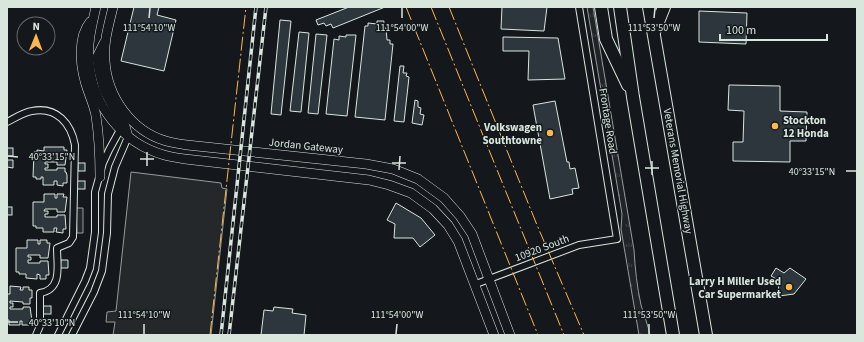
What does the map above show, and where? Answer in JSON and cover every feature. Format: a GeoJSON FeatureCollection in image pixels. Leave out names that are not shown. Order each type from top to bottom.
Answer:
{"type":"FeatureCollection","features":[{"type":"Feature","properties":{"kind":"highway"},"geometry":{"type":"LineString","coordinates":[[601,7],[606,39],[633,97]]}},
{"type":"Feature","properties":{"kind":"highway"},"geometry":{"type":"LineString","coordinates":[[620,7],[633,97],[673,335]]}},
{"type":"Feature","properties":{"kind":"highway","name":"Veterans Memorial Highway"},"geometry":{"type":"LineString","coordinates":[[650,7],[706,335]]}},
{"type":"Feature","properties":{"kind":"highway"},"geometry":{"type":"LineString","coordinates":[[654,32],[664,7]]}},
{"type":"Feature","properties":{"kind":"main road","name":"Jordan Gateway"},"geometry":{"type":"LineString","coordinates":[[113,7],[106,39],[104,60],[108,84],[124,113],[144,131],[165,141],[182,144],[366,164],[393,169],[418,180],[444,198],[460,216],[472,234],[510,335]]}},
{"type":"Feature","properties":{"kind":"main road"},"geometry":{"type":"LineString","coordinates":[[95,11],[90,38],[89,61],[93,88],[103,109],[139,144],[163,155],[185,159],[369,180],[411,193],[433,209],[448,225],[458,241],[476,284],[494,335]]}},
{"type":"Feature","properties":{"kind":"main road"},"geometry":{"type":"LineString","coordinates":[[95,11],[83,35],[82,67],[85,82],[96,116],[100,177]]}},
{"type":"Feature","properties":{"kind":"main road"},"geometry":{"type":"LineString","coordinates":[[106,39],[97,57],[99,71],[108,100],[122,120],[125,132]]}},
{"type":"Feature","properties":{"kind":"main road"},"geometry":{"type":"LineString","coordinates":[[125,132],[132,129],[167,146],[182,144]]}},
{"type":"Feature","properties":{"kind":"street","name":"Frontage Road"},"geometry":{"type":"LineString","coordinates":[[579,7],[617,239]]}},
{"type":"Feature","properties":{"kind":"street"},"geometry":{"type":"LineString","coordinates":[[7,122],[32,111],[42,110],[52,112],[68,125],[73,135],[75,146],[73,237],[69,243],[57,248],[56,283],[51,290],[40,293],[40,326],[36,335]]}},
{"type":"Feature","properties":{"kind":"street"},"geometry":{"type":"LineString","coordinates":[[58,335],[85,282],[90,268],[95,232],[95,192],[109,150],[125,132]]}},
{"type":"Feature","properties":{"kind":"street"},"geometry":{"type":"LineString","coordinates":[[72,335],[94,292],[102,271],[107,233],[108,194],[125,132]]}},
{"type":"Feature","properties":{"kind":"street","name":"10920 South"},"geometry":{"type":"LineString","coordinates":[[476,284],[579,245],[617,239]]}},
{"type":"Feature","properties":{"kind":"green space"},"geometry":{"type":"Polygon","coordinates":[[[587,7],[593,7],[634,250],[638,291],[650,335],[639,335],[621,229],[622,214],[587,7]]]}},
{"type":"Feature","properties":{"kind":"shaded area"},"geometry":{"type":"Polygon","coordinates":[[[131,172],[221,183],[222,188],[227,189],[211,335],[113,335],[115,322],[106,322],[107,312],[116,311],[131,172]]]}},
{"type":"Feature","properties":{"kind":"shaded area"},"geometry":{"type":"Polygon","coordinates":[[[76,208],[83,208],[83,233],[77,233],[76,208]]]}},
{"type":"Feature","properties":{"kind":"building"},"geometry":{"type":"Polygon","coordinates":[[[134,7],[159,7],[157,15],[176,20],[164,71],[121,61],[134,7]]]}},
{"type":"Feature","properties":{"kind":"building"},"geometry":{"type":"Polygon","coordinates":[[[349,7],[385,7],[333,28],[331,24],[326,26],[324,23],[318,25],[316,20],[349,7]]]}},
{"type":"Feature","properties":{"kind":"building"},"geometry":{"type":"Polygon","coordinates":[[[502,7],[547,7],[544,31],[501,29],[502,7]]]}},
{"type":"Feature","properties":{"kind":"building"},"geometry":{"type":"Polygon","coordinates":[[[699,11],[747,13],[746,44],[699,42],[699,11]]]}},
{"type":"Feature","properties":{"kind":"building"},"geometry":{"type":"Polygon","coordinates":[[[280,20],[291,21],[281,115],[271,114],[280,20]]]}},
{"type":"Feature","properties":{"kind":"building"},"geometry":{"type":"Polygon","coordinates":[[[377,21],[384,21],[383,28],[386,28],[387,40],[390,40],[390,44],[393,44],[385,120],[355,117],[365,26],[368,26],[368,23],[377,24],[377,21]]]}},
{"type":"Feature","properties":{"kind":"building"},"geometry":{"type":"Polygon","coordinates":[[[299,32],[309,33],[301,112],[290,111],[299,32]]]}},
{"type":"Feature","properties":{"kind":"building"},"geometry":{"type":"Polygon","coordinates":[[[316,34],[327,35],[318,114],[308,113],[316,34]]]}},
{"type":"Feature","properties":{"kind":"building"},"geometry":{"type":"Polygon","coordinates":[[[346,35],[356,35],[347,116],[326,114],[334,39],[339,40],[339,36],[346,37],[346,35]]]}},
{"type":"Feature","properties":{"kind":"building"},"geometry":{"type":"Polygon","coordinates":[[[503,37],[558,38],[565,79],[528,80],[529,51],[503,51],[503,37]]]}},
{"type":"Feature","properties":{"kind":"building"},"geometry":{"type":"Polygon","coordinates":[[[400,66],[404,66],[403,73],[407,73],[406,76],[409,77],[404,122],[394,121],[400,66]]]}},
{"type":"Feature","properties":{"kind":"building","name":"Stockton 12 Honda"},"geometry":{"type":"Polygon","coordinates":[[[729,85],[780,86],[780,111],[807,112],[806,141],[790,141],[790,162],[733,161],[733,142],[743,142],[744,111],[728,110],[729,85]]]}},
{"type":"Feature","properties":{"kind":"building"},"geometry":{"type":"Polygon","coordinates":[[[415,100],[418,101],[418,107],[421,108],[420,114],[424,115],[422,125],[412,123],[415,100]]]}},
{"type":"Feature","properties":{"kind":"building","name":"Volkswagen Southtowne"},"geometry":{"type":"Polygon","coordinates":[[[555,101],[567,162],[569,162],[570,169],[575,168],[579,188],[572,189],[573,194],[550,199],[533,105],[555,101]]]}},
{"type":"Feature","properties":{"kind":"building"},"geometry":{"type":"Polygon","coordinates":[[[44,147],[64,147],[64,150],[67,150],[65,165],[57,165],[57,162],[45,162],[45,164],[48,164],[48,168],[45,168],[45,170],[65,168],[67,183],[63,183],[63,186],[57,185],[57,181],[54,181],[54,185],[43,185],[43,177],[41,177],[41,179],[36,179],[36,177],[33,177],[34,152],[37,152],[37,150],[44,151],[44,147]]]}},
{"type":"Feature","properties":{"kind":"building"},"geometry":{"type":"Polygon","coordinates":[[[7,148],[13,148],[13,156],[7,156],[7,148]]]}},
{"type":"Feature","properties":{"kind":"building"},"geometry":{"type":"Polygon","coordinates":[[[7,160],[13,160],[13,168],[7,167],[7,160]]]}},
{"type":"Feature","properties":{"kind":"building"},"geometry":{"type":"Polygon","coordinates":[[[78,163],[85,163],[85,171],[78,171],[78,163]]]}},
{"type":"Feature","properties":{"kind":"building"},"geometry":{"type":"Polygon","coordinates":[[[77,181],[85,181],[85,189],[77,189],[77,181]]]}},
{"type":"Feature","properties":{"kind":"building"},"geometry":{"type":"Polygon","coordinates":[[[44,194],[55,194],[55,198],[57,198],[57,194],[64,194],[63,197],[67,197],[65,212],[57,212],[57,209],[45,209],[44,211],[48,211],[48,214],[45,214],[45,217],[65,215],[66,229],[63,229],[63,233],[56,232],[57,228],[54,228],[54,232],[43,232],[43,228],[36,228],[36,226],[33,226],[33,202],[44,202],[44,194]]]}},
{"type":"Feature","properties":{"kind":"building"},"geometry":{"type":"Polygon","coordinates":[[[396,203],[421,218],[435,235],[420,247],[413,238],[394,238],[395,224],[387,220],[396,203]]]}},
{"type":"Feature","properties":{"kind":"building"},"geometry":{"type":"Polygon","coordinates":[[[7,207],[12,207],[12,215],[7,215],[7,207]]]}},
{"type":"Feature","properties":{"kind":"building"},"geometry":{"type":"Polygon","coordinates":[[[27,240],[38,240],[38,244],[40,244],[40,240],[47,240],[47,243],[50,243],[48,258],[40,258],[40,255],[28,255],[28,257],[31,257],[31,260],[28,260],[28,263],[48,261],[49,275],[46,275],[46,279],[40,279],[40,275],[37,274],[37,279],[26,278],[26,274],[19,274],[19,272],[16,272],[16,248],[27,248],[27,240]]]}},
{"type":"Feature","properties":{"kind":"building"},"geometry":{"type":"Polygon","coordinates":[[[61,260],[68,260],[68,268],[60,268],[61,260]]]}},
{"type":"Feature","properties":{"kind":"building","name":"Larry H Miller Used Car Supermarket"},"geometry":{"type":"Polygon","coordinates":[[[776,268],[784,273],[790,268],[806,279],[794,294],[779,296],[778,280],[771,276],[776,268]]]}},
{"type":"Feature","properties":{"kind":"building"},"geometry":{"type":"Polygon","coordinates":[[[10,286],[21,287],[20,290],[23,290],[23,287],[29,287],[29,290],[32,290],[30,304],[10,301],[10,303],[13,303],[13,307],[10,307],[10,309],[23,309],[23,307],[30,307],[32,321],[29,321],[29,325],[22,325],[22,321],[20,321],[20,325],[9,325],[9,320],[7,320],[7,294],[10,294],[10,286]]]}},
{"type":"Feature","properties":{"kind":"building"},"geometry":{"type":"Polygon","coordinates":[[[43,306],[51,306],[51,314],[43,314],[43,306]]]}},
{"type":"Feature","properties":{"kind":"building"},"geometry":{"type":"Polygon","coordinates":[[[274,307],[293,309],[292,313],[306,315],[304,335],[261,335],[264,310],[273,311],[274,307]]]}},
{"type":"Feature","properties":{"kind":"railway"},"geometry":{"type":"LineString","coordinates":[[221,335],[256,7]]}},
{"type":"Feature","properties":{"kind":"railway"},"geometry":{"type":"LineString","coordinates":[[229,335],[266,7]]}},
{"type":"Feature","properties":{"kind":"power"},"geometry":{"type":"LineString","coordinates":[[210,335],[246,7]]}},
{"type":"Feature","properties":{"kind":"power"},"geometry":{"type":"LineString","coordinates":[[406,7],[538,335]]}},
{"type":"Feature","properties":{"kind":"power"},"geometry":{"type":"LineString","coordinates":[[431,7],[564,335]]}},
{"type":"Feature","properties":{"kind":"power"},"geometry":{"type":"LineString","coordinates":[[449,7],[537,225],[584,335]]}},
{"type":"Feature","properties":{"kind":"place","name":"Stockton 12 Honda"},"geometry":{"type":"Point","coordinates":[775,126]}},
{"type":"Feature","properties":{"kind":"place","name":"Volkswagen Southtowne"},"geometry":{"type":"Point","coordinates":[550,133]}},
{"type":"Feature","properties":{"kind":"place","name":"Larry H Miller Used Car Supermarket"},"geometry":{"type":"Point","coordinates":[789,287]}}]}
